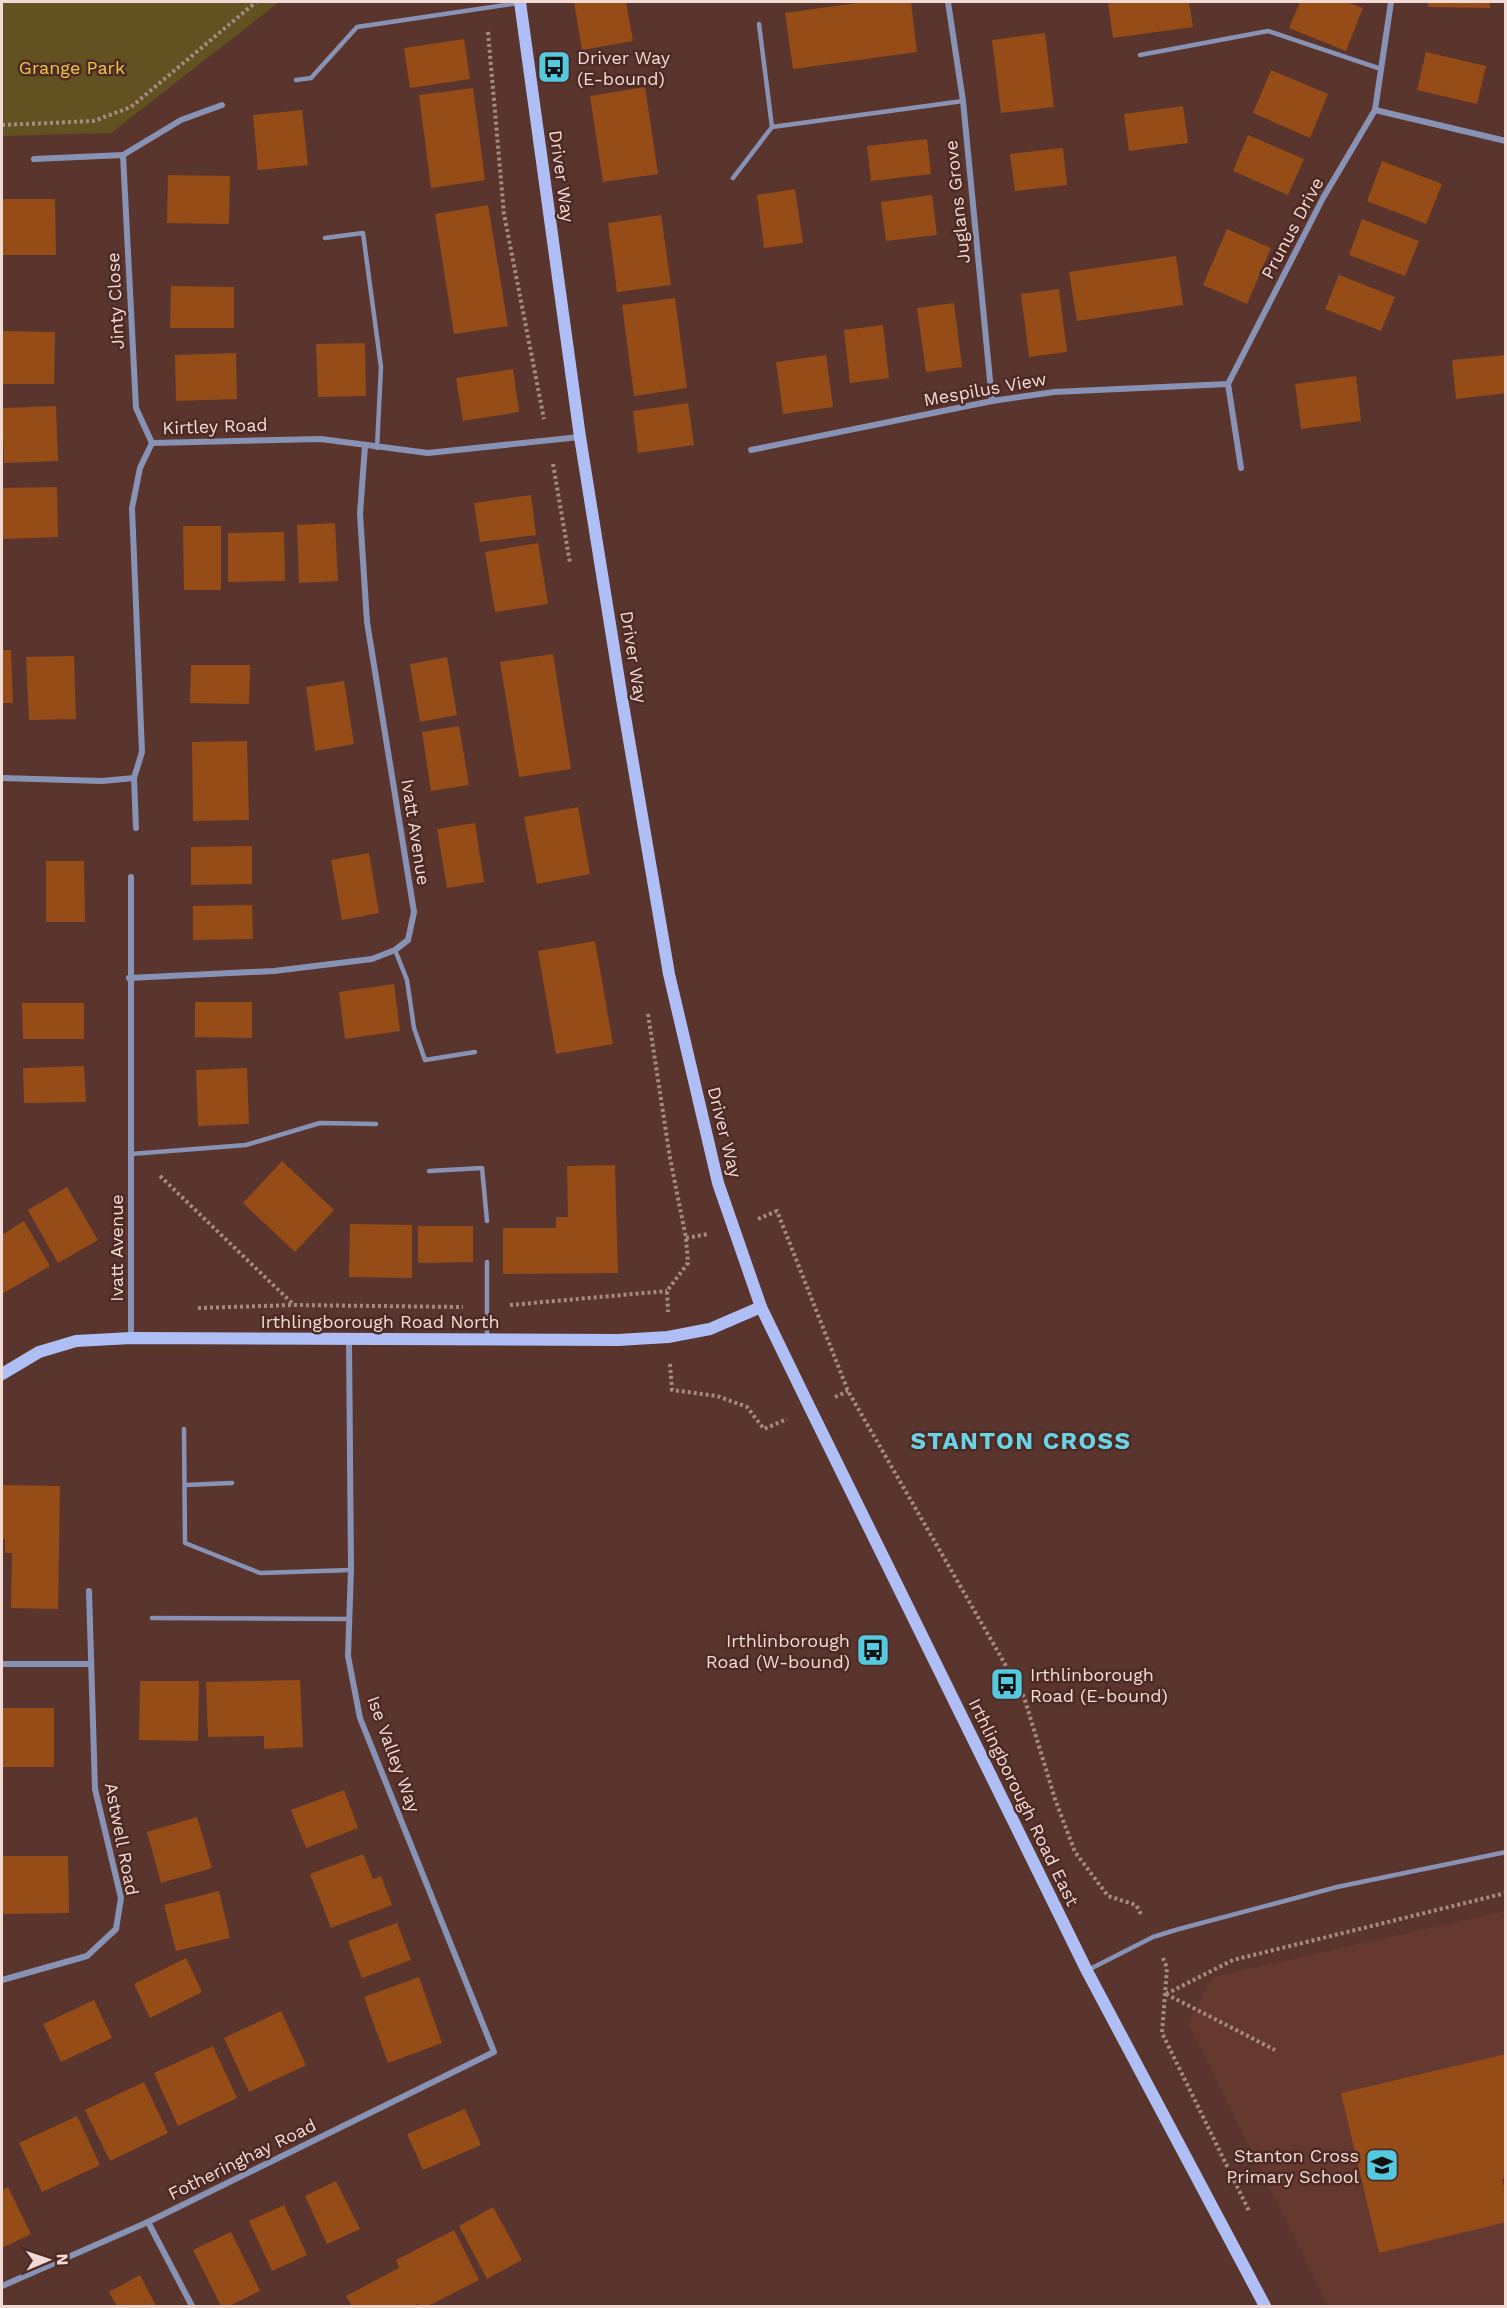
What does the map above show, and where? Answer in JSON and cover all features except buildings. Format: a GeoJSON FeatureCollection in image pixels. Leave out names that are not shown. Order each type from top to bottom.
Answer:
{"type":"FeatureCollection","features":[{"type":"Feature","properties":{"kind":"main road","name":"Driver Way"},"geometry":{"type":"LineString","coordinates":[[520,2],[580,437],[669,974],[718,1183],[761,1307]]}},
{"type":"Feature","properties":{"kind":"main road","name":"Irthlingborough Road North"},"geometry":{"type":"LineString","coordinates":[[2,1374],[39,1352],[76,1341],[131,1338],[349,1341],[487,1338],[618,1340],[668,1337],[710,1329],[761,1307]]}},
{"type":"Feature","properties":{"kind":"main road","name":"Irthlingborough Road East"},"geometry":{"type":"LineString","coordinates":[[761,1307],[1087,1971],[1265,2307]]}},
{"type":"Feature","properties":{"kind":"street","name":"Juglans Grove"},"geometry":{"type":"LineString","coordinates":[[948,2],[963,101],[992,401]]}},
{"type":"Feature","properties":{"kind":"street","name":"Prunus Drive"},"geometry":{"type":"LineString","coordinates":[[1228,384],[1323,198],[1375,110],[1391,2]]}},
{"type":"Feature","properties":{"kind":"street"},"geometry":{"type":"LineString","coordinates":[[34,159],[123,155],[181,120],[222,105]]}},
{"type":"Feature","properties":{"kind":"street"},"geometry":{"type":"LineString","coordinates":[[1375,110],[1506,141]]}},
{"type":"Feature","properties":{"kind":"street","name":"Jinty Close"},"geometry":{"type":"LineString","coordinates":[[123,155],[136,408],[152,443]]}},
{"type":"Feature","properties":{"kind":"street"},"geometry":{"type":"LineString","coordinates":[[1228,384],[1241,468]]}},
{"type":"Feature","properties":{"kind":"street","name":"Mespilus View"},"geometry":{"type":"LineString","coordinates":[[751,450],[992,401],[1054,392],[1228,384]]}},
{"type":"Feature","properties":{"kind":"street","name":"Kirtley Road"},"geometry":{"type":"LineString","coordinates":[[136,828],[134,778],[142,752],[132,508],[140,468],[152,443],[321,439],[428,453],[580,437]]}},
{"type":"Feature","properties":{"kind":"street","name":"Ivatt Avenue"},"geometry":{"type":"LineString","coordinates":[[365,446],[360,514],[367,622],[414,912],[408,940],[395,950]]}},
{"type":"Feature","properties":{"kind":"street"},"geometry":{"type":"LineString","coordinates":[[2,778],[102,781],[134,778]]}},
{"type":"Feature","properties":{"kind":"street","name":"Ivatt Avenue"},"geometry":{"type":"LineString","coordinates":[[131,877],[129,978],[131,1338]]}},
{"type":"Feature","properties":{"kind":"street"},"geometry":{"type":"LineString","coordinates":[[129,978],[274,971],[372,959],[395,950]]}},
{"type":"Feature","properties":{"kind":"street","name":"Ise Valley Way"},"geometry":{"type":"LineString","coordinates":[[349,1341],[351,1570],[348,1656],[360,1718],[494,2052]]}},
{"type":"Feature","properties":{"kind":"street","name":"Astwell Road"},"geometry":{"type":"LineString","coordinates":[[2,1980],[87,1956],[116,1929],[121,1898],[95,1789],[88,1591]]}},
{"type":"Feature","properties":{"kind":"street"},"geometry":{"type":"LineString","coordinates":[[2,1664],[89,1664]]}},
{"type":"Feature","properties":{"kind":"street","name":"Fotheringhay Road"},"geometry":{"type":"LineString","coordinates":[[2,2286],[148,2222],[494,2052]]}},
{"type":"Feature","properties":{"kind":"street"},"geometry":{"type":"LineString","coordinates":[[148,2222],[192,2307]]}},
{"type":"Feature","properties":{"kind":"lane"},"geometry":{"type":"LineString","coordinates":[[296,80],[311,78],[357,27],[520,2]]}},
{"type":"Feature","properties":{"kind":"lane"},"geometry":{"type":"LineString","coordinates":[[733,178],[772,127],[759,24]]}},
{"type":"Feature","properties":{"kind":"lane"},"geometry":{"type":"LineString","coordinates":[[1140,55],[1268,32],[1381,69]]}},
{"type":"Feature","properties":{"kind":"lane"},"geometry":{"type":"LineString","coordinates":[[772,127],[963,101]]}},
{"type":"Feature","properties":{"kind":"lane"},"geometry":{"type":"LineString","coordinates":[[325,238],[363,233],[381,367],[376,448]]}},
{"type":"Feature","properties":{"kind":"lane"},"geometry":{"type":"LineString","coordinates":[[395,950],[407,980],[414,1028],[425,1060],[475,1052]]}},
{"type":"Feature","properties":{"kind":"lane"},"geometry":{"type":"LineString","coordinates":[[131,1154],[246,1144],[320,1123],[376,1124]]}},
{"type":"Feature","properties":{"kind":"lane"},"geometry":{"type":"LineString","coordinates":[[429,1171],[482,1168],[487,1221]]}},
{"type":"Feature","properties":{"kind":"lane"},"geometry":{"type":"LineString","coordinates":[[487,1262],[487,1338]]}},
{"type":"Feature","properties":{"kind":"lane"},"geometry":{"type":"LineString","coordinates":[[184,1430],[185,1543],[260,1573],[351,1570]]}},
{"type":"Feature","properties":{"kind":"lane"},"geometry":{"type":"LineString","coordinates":[[185,1485],[232,1483]]}},
{"type":"Feature","properties":{"kind":"lane"},"geometry":{"type":"LineString","coordinates":[[152,1618],[349,1618]]}},
{"type":"Feature","properties":{"kind":"lane"},"geometry":{"type":"LineString","coordinates":[[1087,1971],[1153,1936],[1337,1887],[1506,1852]]}},
{"type":"Feature","properties":{"kind":"path"},"geometry":{"type":"LineString","coordinates":[[2,125],[94,121],[131,107],[256,2]]}},
{"type":"Feature","properties":{"kind":"path"},"geometry":{"type":"LineString","coordinates":[[131,1154],[173,1186],[293,1305]]}},
{"type":"Feature","properties":{"kind":"path"},"geometry":{"type":"LineString","coordinates":[[777,1211],[848,1391],[1024,1697],[1055,1799],[1075,1852],[1108,1896],[1136,1905]]}},
{"type":"Feature","properties":{"kind":"path"},"geometry":{"type":"LineString","coordinates":[[672,1390],[717,1396],[747,1407],[764,1429]]}},
{"type":"Feature","properties":{"kind":"path"},"geometry":{"type":"LineString","coordinates":[[1166,1994],[1233,1960],[1506,1893]]}},
{"type":"Feature","properties":{"kind":"path"},"geometry":{"type":"LineString","coordinates":[[1167,1968],[1162,2033],[1254,2222]]}},
{"type":"Feature","properties":{"kind":"path"},"geometry":{"type":"LineString","coordinates":[[1166,1994],[1275,2050]]}},
{"type":"Feature","properties":{"kind":"shaded area","name":"Stanton Cross Primary School"},"geometry":{"type":"Polygon","coordinates":[[[1505,1911],[1505,2306],[1328,2306],[1188,2023],[1212,1977],[1505,1911]]]}},
{"type":"Feature","properties":{"kind":"green space","name":"Grange Park"},"geometry":{"type":"Polygon","coordinates":[[[2,2],[279,2],[111,133],[2,136],[2,2]]]}},
{"type":"Feature","properties":{"kind":"place","name":"Driver Way (E-bound)"},"geometry":{"type":"Point","coordinates":[554,67]}},
{"type":"Feature","properties":{"kind":"place","name":"Irthlinborough Road (W-bound)"},"geometry":{"type":"Point","coordinates":[873,1650]}},
{"type":"Feature","properties":{"kind":"place","name":"Irthlinborough Road (E-bound)"},"geometry":{"type":"Point","coordinates":[1007,1684]}},
{"type":"Feature","properties":{"kind":"place","name":"Stanton Cross Primary School"},"geometry":{"type":"Point","coordinates":[1382,2165]}},
{"type":"Feature","properties":{"kind":"district","name":"STANTON CROSS"},"geometry":{"type":"Point","coordinates":[1021,1441]}}]}
